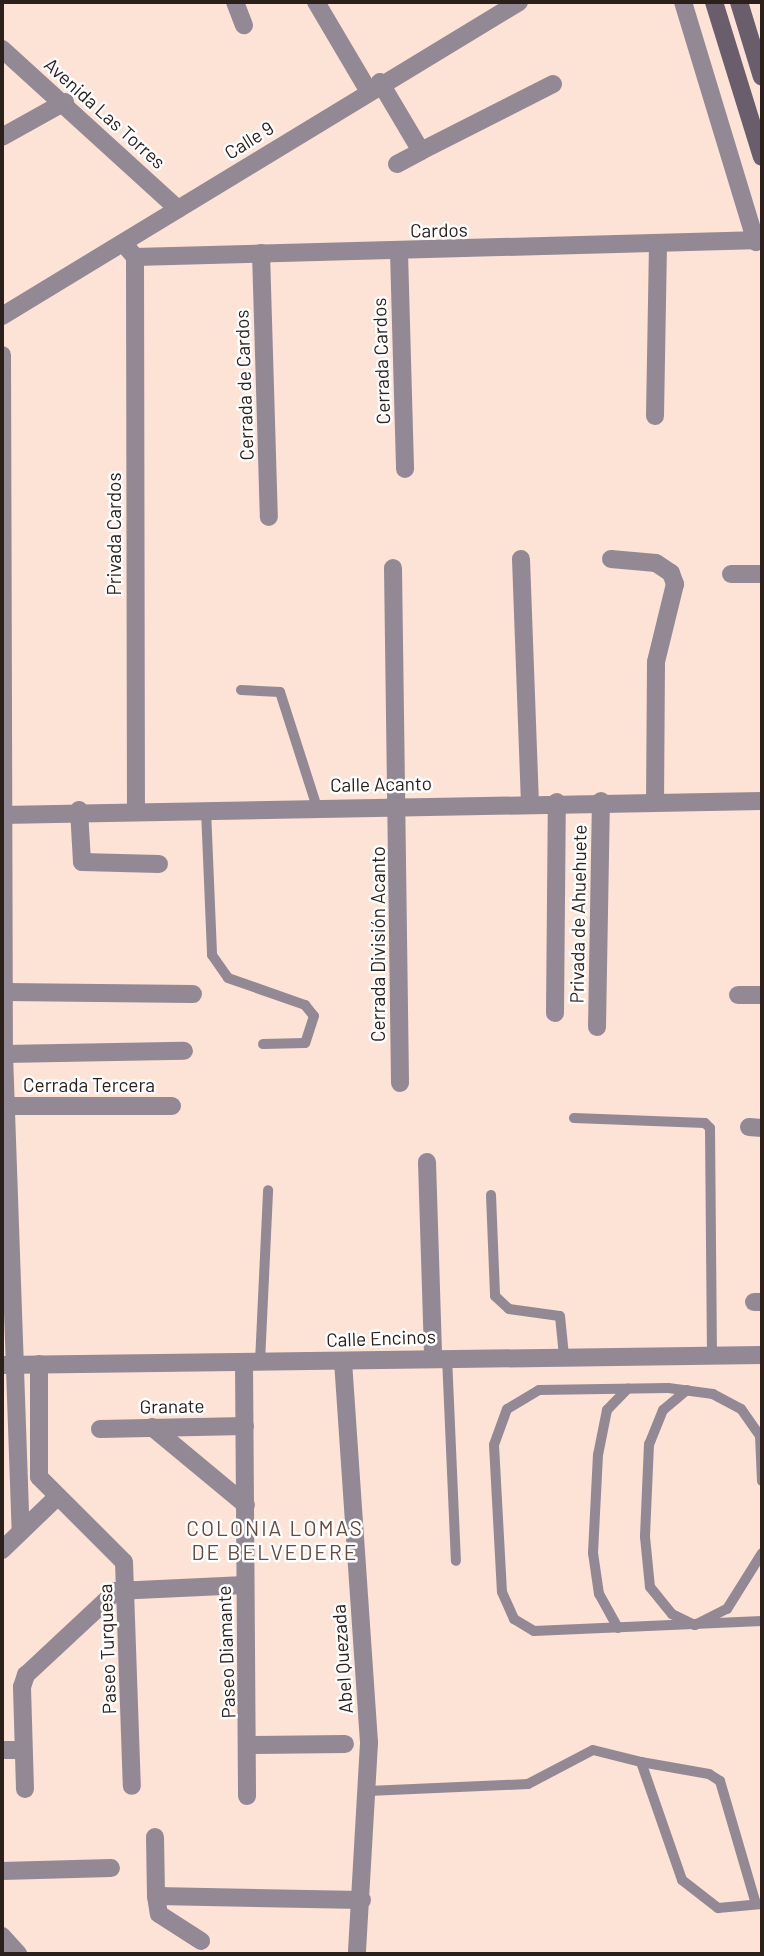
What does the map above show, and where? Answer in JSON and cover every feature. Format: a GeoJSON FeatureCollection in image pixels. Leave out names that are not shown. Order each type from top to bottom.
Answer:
{"type":"FeatureCollection","features":[{"type":"Feature","properties":{"kind":"main road"},"geometry":{"type":"LineString","coordinates":[[714,2],[762,157]]}},
{"type":"Feature","properties":{"kind":"main road"},"geometry":{"type":"LineString","coordinates":[[739,2],[762,77]]}},
{"type":"Feature","properties":{"kind":"street"},"geometry":{"type":"LineString","coordinates":[[235,2],[244,26]]}},
{"type":"Feature","properties":{"kind":"street"},"geometry":{"type":"LineString","coordinates":[[316,2],[421,151]]}},
{"type":"Feature","properties":{"kind":"street","name":"Calle 9"},"geometry":{"type":"LineString","coordinates":[[2,316],[129,250],[178,209],[374,86],[519,2]]}},
{"type":"Feature","properties":{"kind":"street"},"geometry":{"type":"LineString","coordinates":[[682,2],[759,241]]}},
{"type":"Feature","properties":{"kind":"street","name":"Avenida Las Torres"},"geometry":{"type":"LineString","coordinates":[[2,49],[65,102],[178,209]]}},
{"type":"Feature","properties":{"kind":"street"},"geometry":{"type":"LineString","coordinates":[[397,164],[553,84]]}},
{"type":"Feature","properties":{"kind":"street"},"geometry":{"type":"LineString","coordinates":[[2,137],[65,102]]}},
{"type":"Feature","properties":{"kind":"street","name":"Cardos"},"geometry":{"type":"LineString","coordinates":[[129,250],[399,252],[759,241]]}},
{"type":"Feature","properties":{"kind":"street"},"geometry":{"type":"LineString","coordinates":[[655,416],[658,246]]}},
{"type":"Feature","properties":{"kind":"street","name":"Privada Cardos"},"geometry":{"type":"LineString","coordinates":[[129,250],[136,811]]}},
{"type":"Feature","properties":{"kind":"street","name":"Cerrada Cardos"},"geometry":{"type":"LineString","coordinates":[[399,252],[405,469]]}},
{"type":"Feature","properties":{"kind":"street","name":"Cerrada de Cardos"},"geometry":{"type":"LineString","coordinates":[[261,253],[269,517]]}},
{"type":"Feature","properties":{"kind":"street"},"geometry":{"type":"LineString","coordinates":[[2,355],[4,1054],[10,1368],[9,1477],[21,1532]]}},
{"type":"Feature","properties":{"kind":"street"},"geometry":{"type":"LineString","coordinates":[[521,559],[530,802]]}},
{"type":"Feature","properties":{"kind":"street"},"geometry":{"type":"LineString","coordinates":[[611,559],[656,562],[671,573],[675,584],[656,662],[655,801]]}},
{"type":"Feature","properties":{"kind":"street","name":"Cerrada División Acanto"},"geometry":{"type":"LineString","coordinates":[[393,568],[400,1083]]}},
{"type":"Feature","properties":{"kind":"street"},"geometry":{"type":"LineString","coordinates":[[731,574],[762,574]]}},
{"type":"Feature","properties":{"kind":"street","name":"Calle Acanto"},"geometry":{"type":"LineString","coordinates":[[4,815],[79,810],[601,801],[762,801]]}},
{"type":"Feature","properties":{"kind":"street","name":"Privada de Ahuehuete"},"geometry":{"type":"LineString","coordinates":[[597,1027],[601,801]]}},
{"type":"Feature","properties":{"kind":"street"},"geometry":{"type":"LineString","coordinates":[[555,1013],[557,802]]}},
{"type":"Feature","properties":{"kind":"street"},"geometry":{"type":"LineString","coordinates":[[79,810],[82,862],[159,864]]}},
{"type":"Feature","properties":{"kind":"street"},"geometry":{"type":"LineString","coordinates":[[5,992],[193,994]]}},
{"type":"Feature","properties":{"kind":"street"},"geometry":{"type":"LineString","coordinates":[[738,995],[762,995]]}},
{"type":"Feature","properties":{"kind":"street"},"geometry":{"type":"LineString","coordinates":[[4,1054],[184,1051]]}},
{"type":"Feature","properties":{"kind":"street","name":"Cerrada Tercera"},"geometry":{"type":"LineString","coordinates":[[6,1106],[172,1106]]}},
{"type":"Feature","properties":{"kind":"street"},"geometry":{"type":"LineString","coordinates":[[427,1162],[440,1357]]}},
{"type":"Feature","properties":{"kind":"street","name":"Calle Encinos"},"geometry":{"type":"LineString","coordinates":[[10,1368],[39,1364],[249,1368],[440,1357],[762,1355]]}},
{"type":"Feature","properties":{"kind":"street","name":"Abel Quezada"},"geometry":{"type":"LineString","coordinates":[[343,1361],[368,1791],[358,1954]]}},
{"type":"Feature","properties":{"kind":"street"},"geometry":{"type":"LineString","coordinates":[[9,1477],[39,1477],[39,1364]]}},
{"type":"Feature","properties":{"kind":"street","name":"Paseo Diamante"},"geometry":{"type":"LineString","coordinates":[[247,1796],[250,1745],[244,1585],[245,1426],[249,1368]]}},
{"type":"Feature","properties":{"kind":"street"},"geometry":{"type":"LineString","coordinates":[[8,1399],[39,1400]]}},
{"type":"Feature","properties":{"kind":"street","name":"Granate"},"geometry":{"type":"LineString","coordinates":[[100,1429],[245,1426]]}},
{"type":"Feature","properties":{"kind":"street"},"geometry":{"type":"LineString","coordinates":[[152,1427],[246,1505]]}},
{"type":"Feature","properties":{"kind":"street","name":"Paseo Turquesa"},"geometry":{"type":"LineString","coordinates":[[39,1477],[56,1498],[124,1562],[132,1786]]}},
{"type":"Feature","properties":{"kind":"street"},"geometry":{"type":"LineString","coordinates":[[3,1548],[56,1498]]}},
{"type":"Feature","properties":{"kind":"street"},"geometry":{"type":"LineString","coordinates":[[25,1789],[23,1750],[26,1675],[116,1591],[244,1585]]}},
{"type":"Feature","properties":{"kind":"street"},"geometry":{"type":"LineString","coordinates":[[250,1745],[345,1744]]}},
{"type":"Feature","properties":{"kind":"street"},"geometry":{"type":"LineString","coordinates":[[2,1750],[23,1750]]}},
{"type":"Feature","properties":{"kind":"street"},"geometry":{"type":"LineString","coordinates":[[155,1837],[159,1914],[201,1941]]}},
{"type":"Feature","properties":{"kind":"street"},"geometry":{"type":"LineString","coordinates":[[2,1871],[111,1868]]}},
{"type":"Feature","properties":{"kind":"street"},"geometry":{"type":"LineString","coordinates":[[156,1896],[362,1900]]}},
{"type":"Feature","properties":{"kind":"street"},"geometry":{"type":"LineString","coordinates":[[2,1936],[18,1954]]}},
{"type":"Feature","properties":{"kind":"lane"},"geometry":{"type":"LineString","coordinates":[[241,690],[280,692],[317,807]]}},
{"type":"Feature","properties":{"kind":"lane"},"geometry":{"type":"LineString","coordinates":[[206,809],[212,955],[228,978],[305,1005],[314,1016],[305,1043],[263,1044]]}},
{"type":"Feature","properties":{"kind":"lane"},"geometry":{"type":"LineString","coordinates":[[574,1118],[705,1123],[710,1128],[712,1355]]}},
{"type":"Feature","properties":{"kind":"lane"},"geometry":{"type":"LineString","coordinates":[[249,1368],[268,1190]]}},
{"type":"Feature","properties":{"kind":"lane"},"geometry":{"type":"LineString","coordinates":[[491,1195],[495,1296],[509,1309],[560,1317],[565,1356]]}},
{"type":"Feature","properties":{"kind":"lane"},"geometry":{"type":"LineString","coordinates":[[440,1357],[456,1561]]}},
{"type":"Feature","properties":{"kind":"lane"},"geometry":{"type":"LineString","coordinates":[[618,1628],[599,1594],[593,1541],[598,1455],[607,1410],[628,1388]]}},
{"type":"Feature","properties":{"kind":"lane"},"geometry":{"type":"LineString","coordinates":[[762,1481],[760,1436],[741,1409],[713,1394],[687,1390],[539,1390],[507,1409],[494,1445],[502,1592],[514,1619],[534,1631],[762,1621]]}},
{"type":"Feature","properties":{"kind":"lane"},"geometry":{"type":"LineString","coordinates":[[687,1390],[663,1410],[649,1444],[645,1537],[650,1587],[671,1614],[695,1625]]}},
{"type":"Feature","properties":{"kind":"lane"},"geometry":{"type":"LineString","coordinates":[[695,1625],[727,1609],[762,1553]]}},
{"type":"Feature","properties":{"kind":"lane"},"geometry":{"type":"LineString","coordinates":[[368,1791],[528,1784],[593,1750],[720,1781],[759,1904],[718,1908],[682,1880],[641,1762]]}},
{"type":"Feature","properties":{"kind":"district","name":"COLONIA LOMAS DE BELVEDERE"},"geometry":{"type":"Point","coordinates":[275,1540]}}]}
